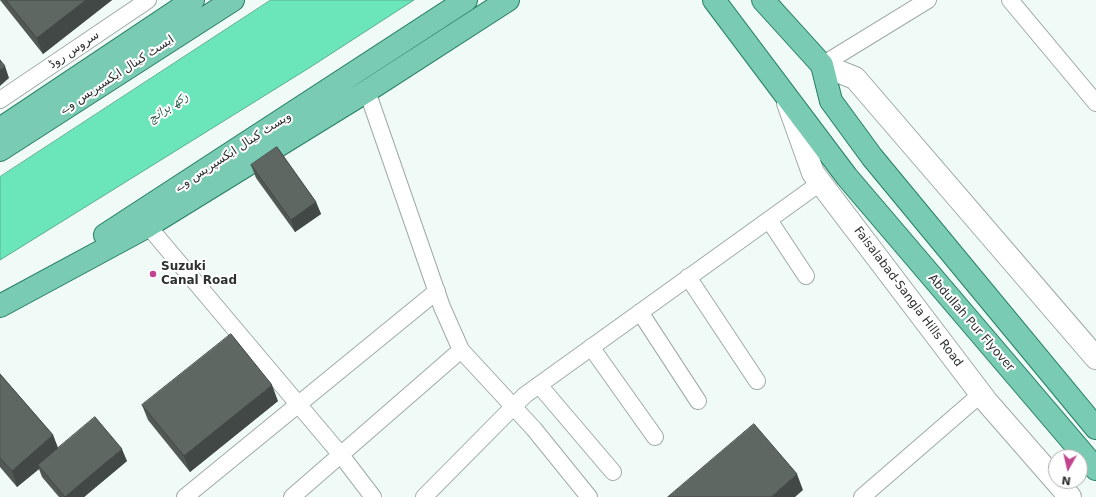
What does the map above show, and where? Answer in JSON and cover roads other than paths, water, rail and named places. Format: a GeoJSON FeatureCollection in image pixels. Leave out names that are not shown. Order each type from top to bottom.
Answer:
{"type":"FeatureCollection","features":[{"type":"Feature","properties":{"kind":"main road"},"geometry":{"type":"LineString","coordinates":[[0,129],[192,0]]}},
{"type":"Feature","properties":{"kind":"main road","name":"ایسٹ کینال ایکسپریس وے"},"geometry":{"type":"LineString","coordinates":[[0,150],[233,0]]}},
{"type":"Feature","properties":{"kind":"main road","name":"ویسٹ کینال ایکسپریس وے"},"geometry":{"type":"LineString","coordinates":[[0,304],[466,0]]}},
{"type":"Feature","properties":{"kind":"main road"},"geometry":{"type":"LineString","coordinates":[[0,304],[148,226],[367,91],[508,0]]}},
{"type":"Feature","properties":{"kind":"main road"},"geometry":{"type":"LineString","coordinates":[[705,0],[731,21]]}},
{"type":"Feature","properties":{"kind":"main road"},"geometry":{"type":"LineString","coordinates":[[714,0],[731,21]]}},
{"type":"Feature","properties":{"kind":"main road"},"geometry":{"type":"LineString","coordinates":[[763,0],[822,65],[855,78],[1096,358]]}},
{"type":"Feature","properties":{"kind":"main road","name":"Abdullah Pur Flyover"},"geometry":{"type":"LineString","coordinates":[[731,21],[786,98],[846,177],[1096,469]]}},
{"type":"Feature","properties":{"kind":"main road"},"geometry":{"type":"LineString","coordinates":[[822,65],[831,101],[872,157],[1096,428]]}},
{"type":"Feature","properties":{"kind":"main road","name":"Faisalabad-Sangla Hills Road"},"geometry":{"type":"LineString","coordinates":[[786,98],[813,173],[981,394],[1048,472]]}},
{"type":"Feature","properties":{"kind":"main road","name":"Faisalabad-Sangla Hills Road"},"geometry":{"type":"LineString","coordinates":[[1063,489],[1070,497]]}},
{"type":"Feature","properties":{"kind":"street","name":"سروس روڈ"},"geometry":{"type":"LineString","coordinates":[[0,100],[148,0]]}},
{"type":"Feature","properties":{"kind":"street"},"geometry":{"type":"LineString","coordinates":[[822,65],[928,0]]}},
{"type":"Feature","properties":{"kind":"street"},"geometry":{"type":"LineString","coordinates":[[1010,0],[1096,103]]}},
{"type":"Feature","properties":{"kind":"street"},"geometry":{"type":"LineString","coordinates":[[367,91],[442,307],[461,350],[534,429],[589,497]]}},
{"type":"Feature","properties":{"kind":"street"},"geometry":{"type":"LineString","coordinates":[[424,497],[525,395],[820,182]]}},
{"type":"Feature","properties":{"kind":"street"},"geometry":{"type":"LineString","coordinates":[[769,220],[806,276]]}},
{"type":"Feature","properties":{"kind":"street"},"geometry":{"type":"LineString","coordinates":[[148,226],[341,455],[373,497]]}},
{"type":"Feature","properties":{"kind":"street"},"geometry":{"type":"LineString","coordinates":[[688,277],[757,381]]}},
{"type":"Feature","properties":{"kind":"street"},"geometry":{"type":"LineString","coordinates":[[184,497],[437,291]]}},
{"type":"Feature","properties":{"kind":"street"},"geometry":{"type":"LineString","coordinates":[[640,312],[698,401]]}},
{"type":"Feature","properties":{"kind":"street"},"geometry":{"type":"LineString","coordinates":[[591,347],[655,437]]}},
{"type":"Feature","properties":{"kind":"street"},"geometry":{"type":"LineString","coordinates":[[292,497],[461,350]]}},
{"type":"Feature","properties":{"kind":"street"},"geometry":{"type":"LineString","coordinates":[[539,385],[613,472]]}},
{"type":"Feature","properties":{"kind":"street"},"geometry":{"type":"LineString","coordinates":[[862,497],[981,394]]}},
{"type":"Feature","properties":{"kind":"water","name":"رکھ برانچ"},"geometry":{"type":"Polygon","coordinates":[[[271,0],[414,0],[309,68],[0,260],[0,177],[271,0]]]}},
{"type":"Feature","properties":{"kind":"place","name":"Suzuki Canal Road"},"geometry":{"type":"Point","coordinates":[153,274]}}]}
